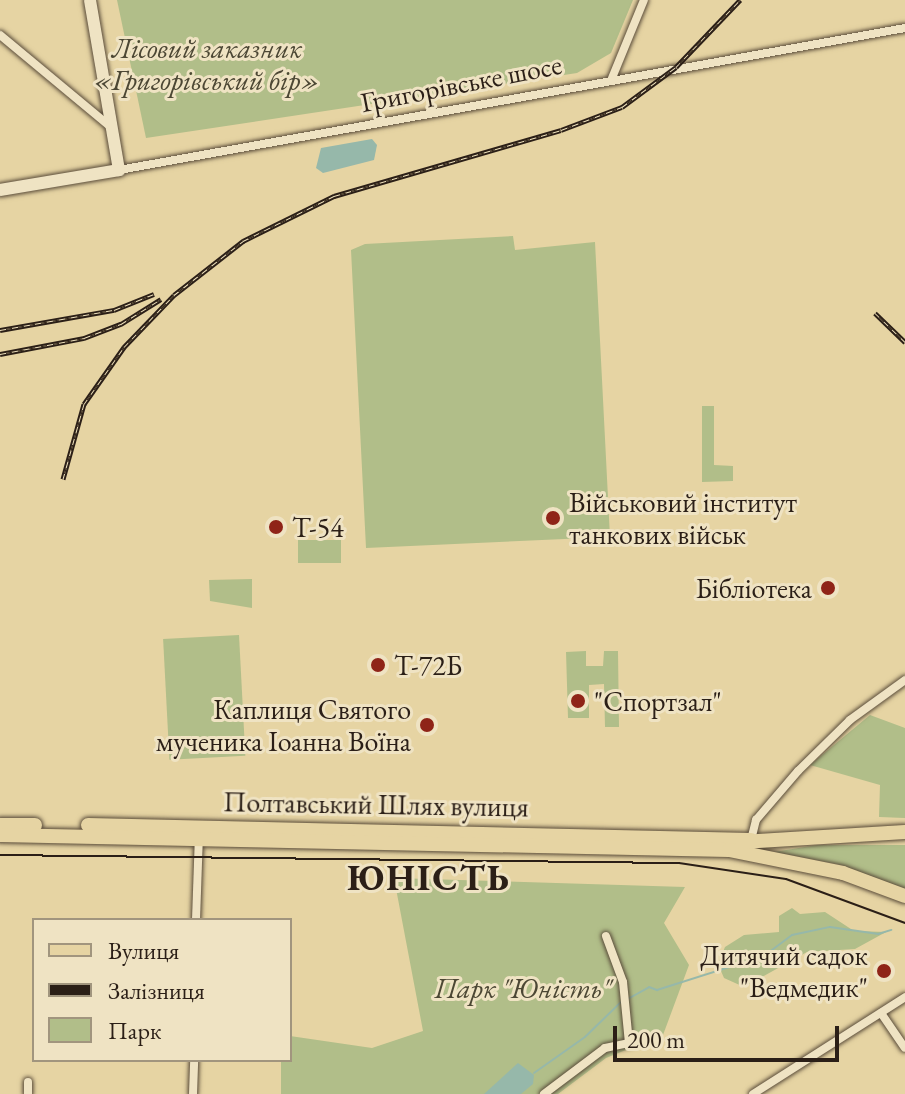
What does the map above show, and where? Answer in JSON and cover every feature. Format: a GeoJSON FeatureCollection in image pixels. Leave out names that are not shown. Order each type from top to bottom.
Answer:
{"type":"FeatureCollection","features":[{"type":"Feature","properties":{"kind":"main road","name":"Полтавський Шлях вулиця"},"geometry":{"type":"LineString","coordinates":[[0,825],[695,849],[751,840]]}},
{"type":"Feature","properties":{"kind":"main road","name":"Полтавський Шлях вулиця"},"geometry":{"type":"LineString","coordinates":[[0,835],[199,832],[751,840],[905,832]]}},
{"type":"Feature","properties":{"kind":"main road"},"geometry":{"type":"LineString","coordinates":[[695,849],[738,852],[843,873],[905,896]]}},
{"type":"Feature","properties":{"kind":"street"},"geometry":{"type":"LineString","coordinates":[[90,0],[119,170]]}},
{"type":"Feature","properties":{"kind":"street"},"geometry":{"type":"LineString","coordinates":[[612,78],[644,0]]}},
{"type":"Feature","properties":{"kind":"street","name":"Григорівське шосе"},"geometry":{"type":"LineString","coordinates":[[0,190],[612,78],[905,28]]}},
{"type":"Feature","properties":{"kind":"street"},"geometry":{"type":"LineString","coordinates":[[0,35],[112,128]]}},
{"type":"Feature","properties":{"kind":"street"},"geometry":{"type":"LineString","coordinates":[[751,840],[756,820],[798,771],[850,720],[905,680]]}},
{"type":"Feature","properties":{"kind":"street"},"geometry":{"type":"LineString","coordinates":[[196,918],[199,832]]}},
{"type":"Feature","properties":{"kind":"street"},"geometry":{"type":"LineString","coordinates":[[544,1094],[605,1048],[629,1043],[626,995],[606,936]]}},
{"type":"Feature","properties":{"kind":"street"},"geometry":{"type":"LineString","coordinates":[[753,1094],[905,997]]}},
{"type":"Feature","properties":{"kind":"street"},"geometry":{"type":"LineString","coordinates":[[881,1013],[905,1048]]}},
{"type":"Feature","properties":{"kind":"street"},"geometry":{"type":"LineString","coordinates":[[193,1094],[194,1062]]}},
{"type":"Feature","properties":{"kind":"street"},"geometry":{"type":"LineString","coordinates":[[28,1082],[28,1094]]}},
{"type":"Feature","properties":{"kind":"green space","name":"Лісовий заказник «Григорівський бір»"},"geometry":{"type":"Polygon","coordinates":[[[117,0],[633,0],[611,53],[577,73],[146,138],[117,0]]]}},
{"type":"Feature","properties":{"kind":"green space"},"geometry":{"type":"Polygon","coordinates":[[[513,236],[515,250],[595,242],[610,537],[366,548],[351,250],[365,244],[513,236]]]}},
{"type":"Feature","properties":{"kind":"green space"},"geometry":{"type":"Polygon","coordinates":[[[702,406],[714,406],[714,465],[733,466],[733,481],[702,482],[702,406]]]}},
{"type":"Feature","properties":{"kind":"green space"},"geometry":{"type":"Polygon","coordinates":[[[298,540],[341,540],[341,563],[298,563],[298,540]]]}},
{"type":"Feature","properties":{"kind":"green space"},"geometry":{"type":"Polygon","coordinates":[[[252,579],[252,608],[210,601],[209,580],[252,579]]]}},
{"type":"Feature","properties":{"kind":"green space"},"geometry":{"type":"Polygon","coordinates":[[[239,635],[245,756],[169,760],[163,639],[239,635]]]}},
{"type":"Feature","properties":{"kind":"green space","name":"\"Спортзал\""},"geometry":{"type":"Polygon","coordinates":[[[586,651],[586,666],[603,666],[604,651],[618,651],[619,727],[605,727],[604,684],[589,685],[589,718],[568,718],[566,652],[586,651]]]}},
{"type":"Feature","properties":{"kind":"green space"},"geometry":{"type":"Polygon","coordinates":[[[870,715],[905,728],[905,818],[879,817],[880,785],[810,765],[870,715]]]}},
{"type":"Feature","properties":{"kind":"green space"},"geometry":{"type":"Polygon","coordinates":[[[817,845],[905,845],[905,889],[837,864],[774,852],[817,845]]]}},
{"type":"Feature","properties":{"kind":"green space","name":"Парк \"Юність\""},"geometry":{"type":"Polygon","coordinates":[[[394,878],[685,887],[664,923],[689,965],[663,1035],[606,1058],[558,1094],[281,1094],[281,1062],[292,1062],[292,1036],[372,1048],[423,1031],[394,878]]]}},
{"type":"Feature","properties":{"kind":"green space"},"geometry":{"type":"Polygon","coordinates":[[[792,908],[800,914],[825,912],[854,931],[886,932],[855,949],[807,952],[744,987],[724,978],[718,964],[725,947],[744,935],[779,932],[779,916],[792,908]]]}},
{"type":"Feature","properties":{"kind":"shaded area"},"geometry":{"type":"Polygon","coordinates":[[[372,139],[377,145],[374,160],[323,173],[316,168],[321,148],[372,139]]]}},
{"type":"Feature","properties":{"kind":"shaded area"},"geometry":{"type":"Polygon","coordinates":[[[518,1063],[534,1075],[533,1084],[521,1094],[484,1094],[518,1063]]]}},
{"type":"Feature","properties":{"kind":"waterway"},"geometry":{"type":"LineString","coordinates":[[626,1000],[649,987],[657,990],[764,956],[792,935],[830,927],[878,934],[891,930]]}},
{"type":"Feature","properties":{"kind":"waterway"},"geometry":{"type":"LineString","coordinates":[[534,1073],[585,1037],[621,1002]]}},
{"type":"Feature","properties":{"kind":"tram line"},"geometry":{"type":"LineString","coordinates":[[0,855],[679,863],[786,879],[905,923]]}},
{"type":"Feature","properties":{"kind":"railway"},"geometry":{"type":"LineString","coordinates":[[63,479],[84,404],[124,347],[174,295],[243,241],[334,196],[561,130],[622,107],[676,67],[740,0]]}},
{"type":"Feature","properties":{"kind":"railway"},"geometry":{"type":"LineString","coordinates":[[0,330],[114,310],[154,294]]}},
{"type":"Feature","properties":{"kind":"railway"},"geometry":{"type":"LineString","coordinates":[[0,354],[84,338],[121,324],[161,299]]}},
{"type":"Feature","properties":{"kind":"railway"},"geometry":{"type":"LineString","coordinates":[[875,313],[905,342]]}},
{"type":"Feature","properties":{"kind":"place","name":"Військовий інститут танкових військ"},"geometry":{"type":"Point","coordinates":[553,518]}},
{"type":"Feature","properties":{"kind":"place","name":"Т-54"},"geometry":{"type":"Point","coordinates":[276,527]}},
{"type":"Feature","properties":{"kind":"place","name":"Бібліотека"},"geometry":{"type":"Point","coordinates":[828,588]}},
{"type":"Feature","properties":{"kind":"place","name":"Т-72Б"},"geometry":{"type":"Point","coordinates":[378,665]}},
{"type":"Feature","properties":{"kind":"place","name":"\"Спортзал\""},"geometry":{"type":"Point","coordinates":[578,701]}},
{"type":"Feature","properties":{"kind":"place","name":"Каплиця Святого мученика Іоанна Воїна"},"geometry":{"type":"Point","coordinates":[427,725]}},
{"type":"Feature","properties":{"kind":"place","name":"Дитячий садок \"Ведмедик\""},"geometry":{"type":"Point","coordinates":[884,971]}},
{"type":"Feature","properties":{"kind":"district","name":"ЮНІСТЬ"},"geometry":{"type":"Point","coordinates":[429,878]}}]}
